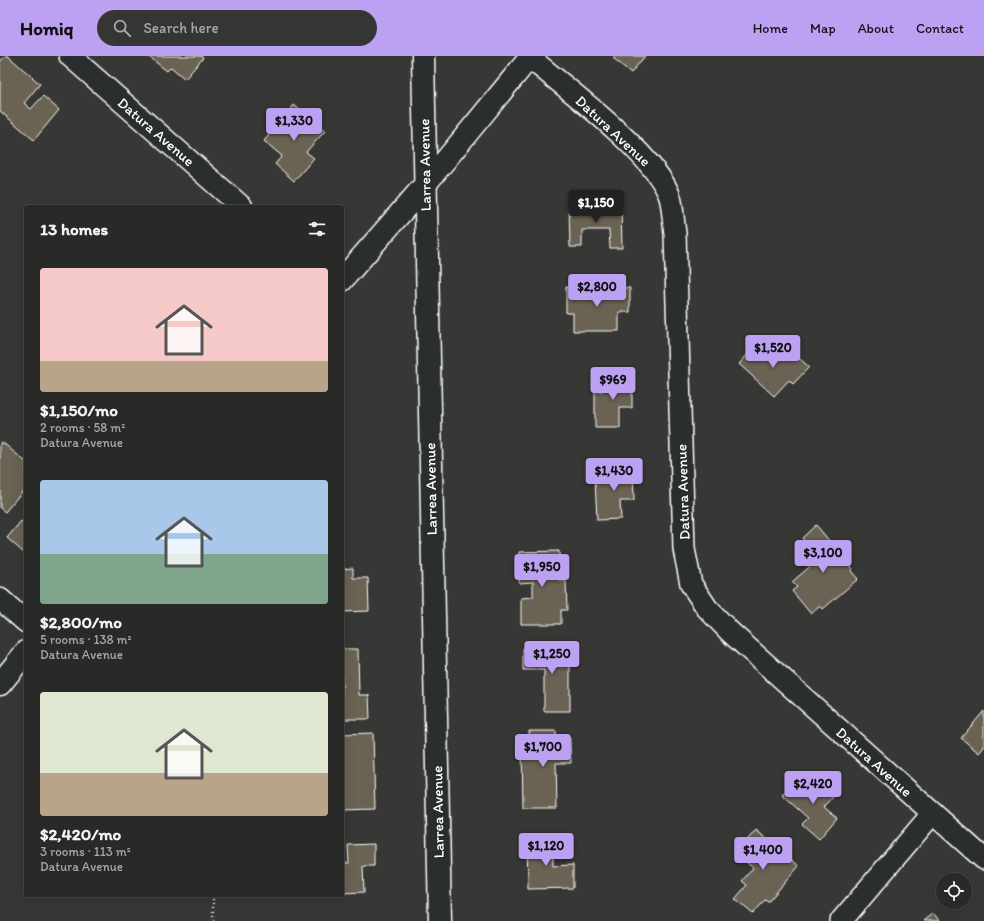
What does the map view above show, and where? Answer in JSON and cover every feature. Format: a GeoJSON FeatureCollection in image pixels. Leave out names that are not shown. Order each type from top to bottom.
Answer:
{"type":"FeatureCollection","features":[{"type":"Feature","properties":{"kind":"main road","name":"Larrea Avenue"},"geometry":{"type":"LineString","coordinates":[[423,56],[440,921]]}},
{"type":"Feature","properties":{"kind":"main road"},"geometry":{"type":"LineString","coordinates":[[344,278],[425,185]]}},
{"type":"Feature","properties":{"kind":"main road"},"geometry":{"type":"LineString","coordinates":[[0,684],[24,654]]}},
{"type":"Feature","properties":{"kind":"street","name":"Datura Avenue"},"geometry":{"type":"LineString","coordinates":[[70,56],[240,205]]}},
{"type":"Feature","properties":{"kind":"street","name":"Datura Avenue"},"geometry":{"type":"LineString","coordinates":[[531,57],[607,122],[651,165],[670,196],[675,233],[684,549],[691,584],[707,608],[730,632],[984,859]]}},
{"type":"Feature","properties":{"kind":"street"},"geometry":{"type":"LineString","coordinates":[[425,185],[531,57]]}},
{"type":"Feature","properties":{"kind":"street"},"geometry":{"type":"LineString","coordinates":[[0,599],[24,620]]}},
{"type":"Feature","properties":{"kind":"street"},"geometry":{"type":"LineString","coordinates":[[841,921],[932,814]]}},
{"type":"Feature","properties":{"kind":"path"},"geometry":{"type":"LineString","coordinates":[[213,897],[213,921]]}},
{"type":"Feature","properties":{"kind":"building"},"geometry":{"type":"Polygon","coordinates":[[[5,56],[8,56],[40,84],[24,103],[31,109],[43,96],[59,110],[34,140],[0,111],[0,62],[5,56]]]}},
{"type":"Feature","properties":{"kind":"building"},"geometry":{"type":"Polygon","coordinates":[[[148,56],[201,56],[203,58],[185,79],[171,67],[167,71],[148,56]]]}},
{"type":"Feature","properties":{"kind":"building"},"geometry":{"type":"Polygon","coordinates":[[[615,56],[645,56],[631,73],[613,58],[615,56]]]}},
{"type":"Feature","properties":{"kind":"building"},"geometry":{"type":"Polygon","coordinates":[[[294,105],[325,131],[306,152],[314,158],[294,181],[275,164],[282,156],[264,141],[294,105]]]}},
{"type":"Feature","properties":{"kind":"building"},"geometry":{"type":"Polygon","coordinates":[[[621,206],[622,248],[610,248],[609,230],[582,230],[582,247],[570,247],[569,207],[621,206]]]}},
{"type":"Feature","properties":{"kind":"building"},"geometry":{"type":"Polygon","coordinates":[[[566,287],[630,288],[630,312],[619,312],[619,331],[573,331],[573,313],[566,313],[566,287]]]}},
{"type":"Feature","properties":{"kind":"building"},"geometry":{"type":"Polygon","coordinates":[[[756,345],[777,363],[789,349],[809,367],[793,384],[789,380],[774,396],[739,364],[756,345]]]}},
{"type":"Feature","properties":{"kind":"building"},"geometry":{"type":"Polygon","coordinates":[[[632,376],[632,408],[620,408],[620,428],[595,428],[595,391],[602,391],[602,377],[632,376]]]}},
{"type":"Feature","properties":{"kind":"building"},"geometry":{"type":"Polygon","coordinates":[[[2,442],[24,460],[24,489],[5,512],[0,508],[0,443],[2,442]]]}},
{"type":"Feature","properties":{"kind":"building"},"geometry":{"type":"Polygon","coordinates":[[[633,468],[634,501],[620,501],[621,519],[597,520],[595,480],[603,480],[602,469],[633,468]]]}},
{"type":"Feature","properties":{"kind":"building"},"geometry":{"type":"Polygon","coordinates":[[[21,521],[24,523],[24,553],[7,538],[21,521]]]}},
{"type":"Feature","properties":{"kind":"building"},"geometry":{"type":"Polygon","coordinates":[[[816,525],[853,569],[851,571],[858,579],[823,609],[820,606],[811,614],[792,591],[797,587],[792,582],[814,563],[809,556],[814,552],[802,538],[816,525]]]}},
{"type":"Feature","properties":{"kind":"building"},"geometry":{"type":"Polygon","coordinates":[[[559,551],[560,581],[566,581],[567,610],[561,610],[561,624],[521,624],[521,598],[533,597],[533,582],[519,583],[519,552],[559,551]]]}},
{"type":"Feature","properties":{"kind":"building"},"geometry":{"type":"Polygon","coordinates":[[[353,568],[353,578],[368,578],[369,611],[344,612],[344,569],[353,568]]]}},
{"type":"Feature","properties":{"kind":"building"},"geometry":{"type":"Polygon","coordinates":[[[523,648],[570,648],[570,711],[544,711],[544,670],[523,670],[523,648]]]}},
{"type":"Feature","properties":{"kind":"building"},"geometry":{"type":"Polygon","coordinates":[[[344,649],[358,649],[359,695],[369,695],[370,719],[344,719],[344,649]]]}},
{"type":"Feature","properties":{"kind":"building"},"geometry":{"type":"Polygon","coordinates":[[[984,711],[984,747],[979,753],[961,738],[984,711]]]}},
{"type":"Feature","properties":{"kind":"building"},"geometry":{"type":"Polygon","coordinates":[[[529,731],[556,731],[556,739],[570,738],[571,763],[556,763],[557,808],[523,808],[522,748],[530,748],[529,731]]]}},
{"type":"Feature","properties":{"kind":"building"},"geometry":{"type":"Polygon","coordinates":[[[373,733],[375,809],[344,810],[344,734],[373,733]]]}},
{"type":"Feature","properties":{"kind":"building"},"geometry":{"type":"Polygon","coordinates":[[[818,776],[837,793],[824,807],[837,818],[819,839],[802,824],[808,818],[782,795],[794,782],[805,791],[818,776]]]}},
{"type":"Feature","properties":{"kind":"building"},"geometry":{"type":"Polygon","coordinates":[[[756,830],[799,866],[768,902],[765,900],[753,914],[735,899],[747,885],[742,881],[753,868],[736,853],[756,830]]]}},
{"type":"Feature","properties":{"kind":"building"},"geometry":{"type":"Polygon","coordinates":[[[527,838],[553,838],[553,866],[573,865],[573,888],[528,889],[527,838]]]}},
{"type":"Feature","properties":{"kind":"building"},"geometry":{"type":"Polygon","coordinates":[[[374,844],[374,866],[363,866],[364,892],[344,893],[344,863],[349,863],[348,845],[374,844]]]}},
{"type":"Feature","properties":{"kind":"building"},"geometry":{"type":"Polygon","coordinates":[[[933,913],[940,921],[923,921],[933,913]]]}}]}
